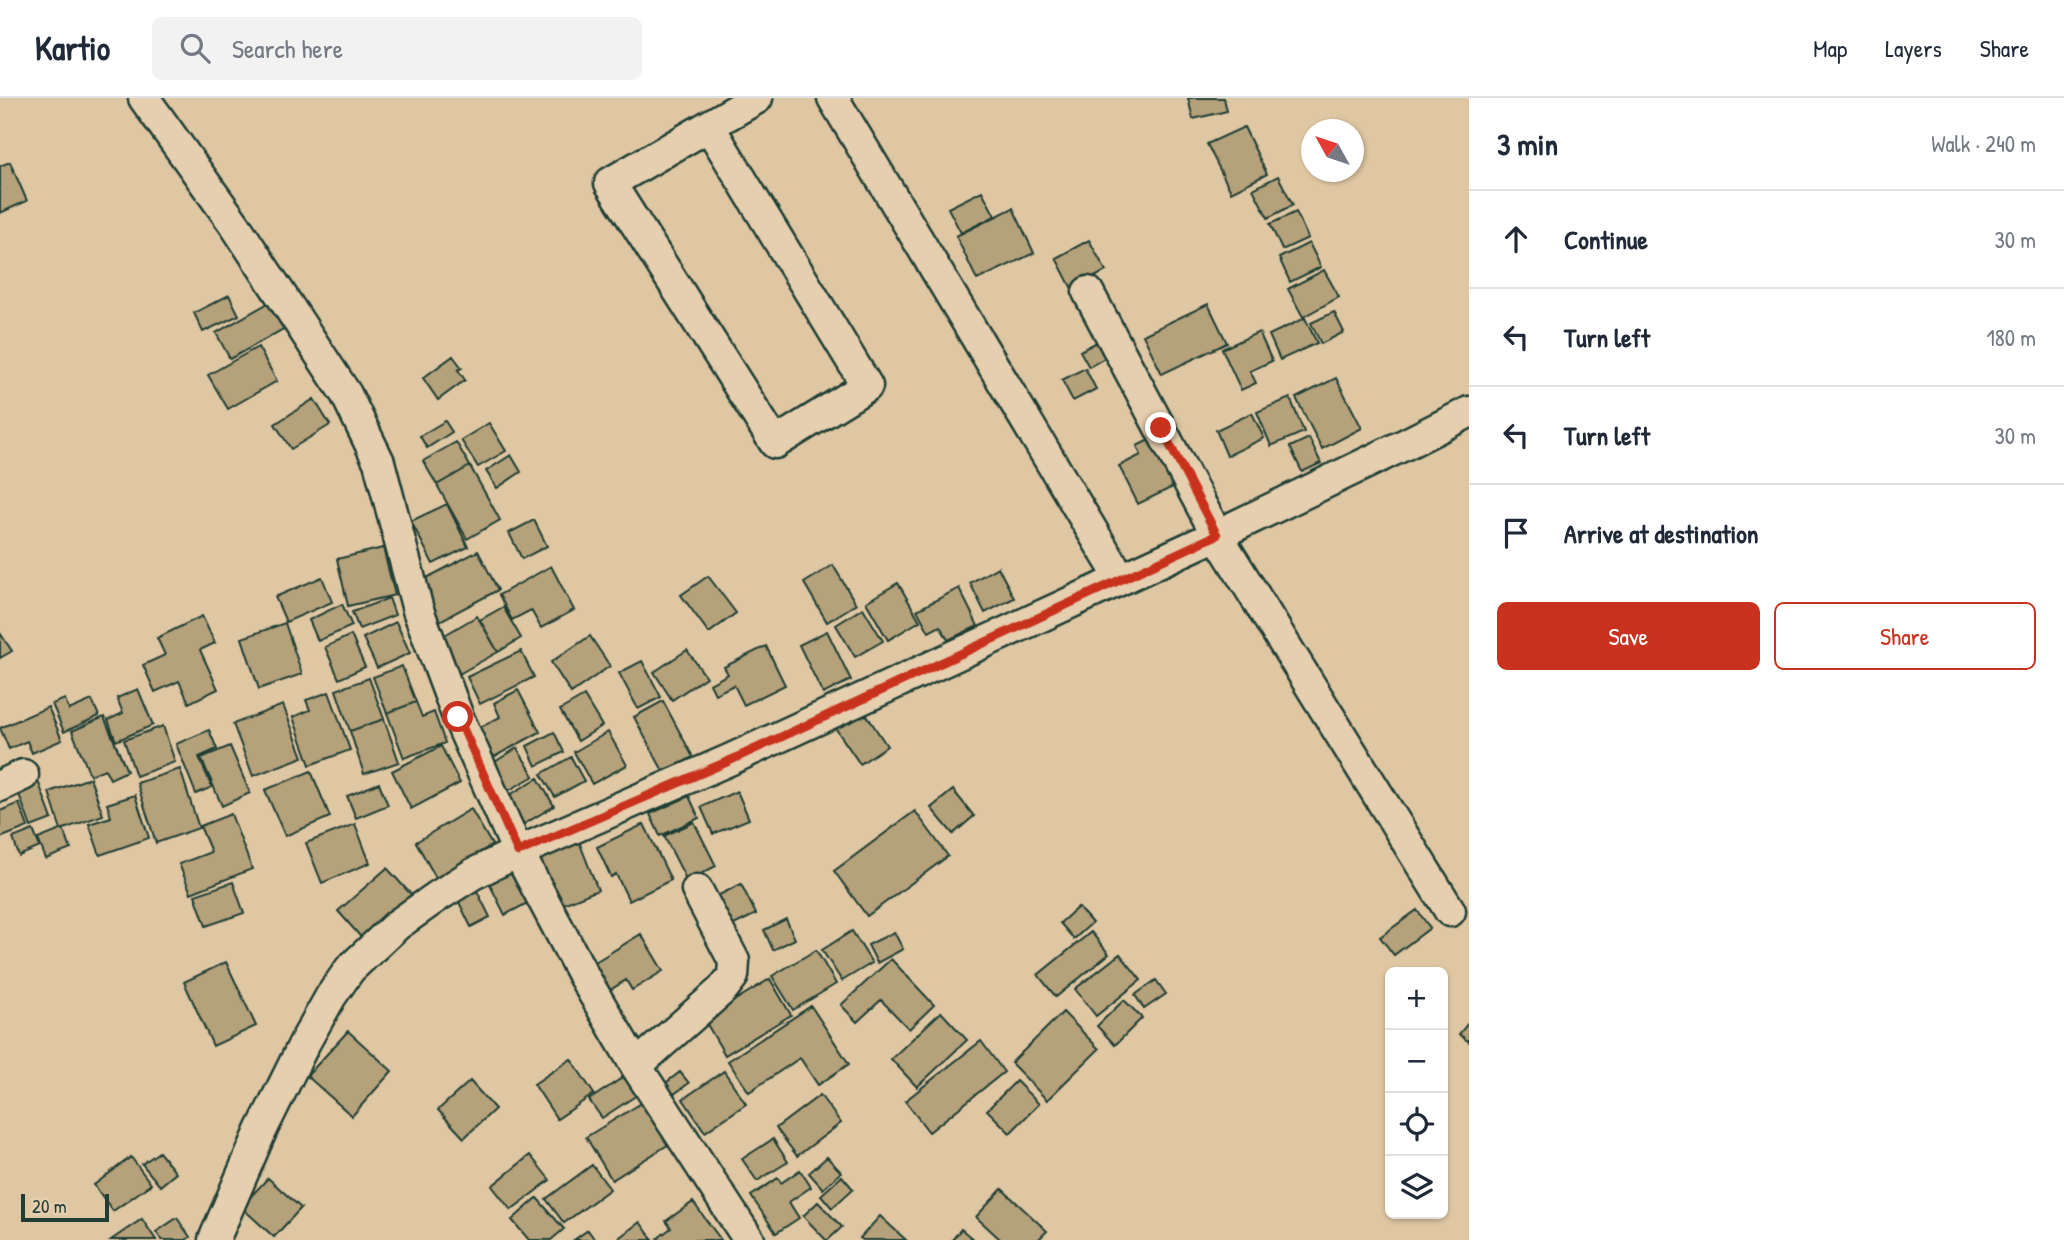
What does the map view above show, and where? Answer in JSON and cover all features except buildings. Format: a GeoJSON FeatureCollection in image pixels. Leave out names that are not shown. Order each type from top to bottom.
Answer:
{"type":"FeatureCollection","features":[{"type":"Feature","properties":{"kind":"street"},"geometry":{"type":"LineString","coordinates":[[144,98],[235,225],[346,394],[379,462],[418,610],[458,717],[518,852],[584,977],[636,1066],[749,1240]]}},
{"type":"Feature","properties":{"kind":"street"},"geometry":{"type":"LineString","coordinates":[[709,126],[867,386],[775,443],[610,183],[757,98]]}},
{"type":"Feature","properties":{"kind":"street"},"geometry":{"type":"LineString","coordinates":[[833,98],[1121,579]]}},
{"type":"Feature","properties":{"kind":"street"},"geometry":{"type":"LineString","coordinates":[[1087,292],[1217,535],[1450,911]]}},
{"type":"Feature","properties":{"kind":"street"},"geometry":{"type":"LineString","coordinates":[[214,1240],[261,1131],[331,996],[350,969],[397,925],[438,896],[473,874],[518,852],[729,761],[1217,535],[1469,412]]}},
{"type":"Feature","properties":{"kind":"street"},"geometry":{"type":"LineString","coordinates":[[636,1066],[722,990],[733,976],[734,961],[697,890]]}},
{"type":"Feature","properties":{"kind":"route"},"geometry":{"type":"LineString","coordinates":[[458,717],[518,852],[729,761],[1217,535],[1161,428]]}}]}
